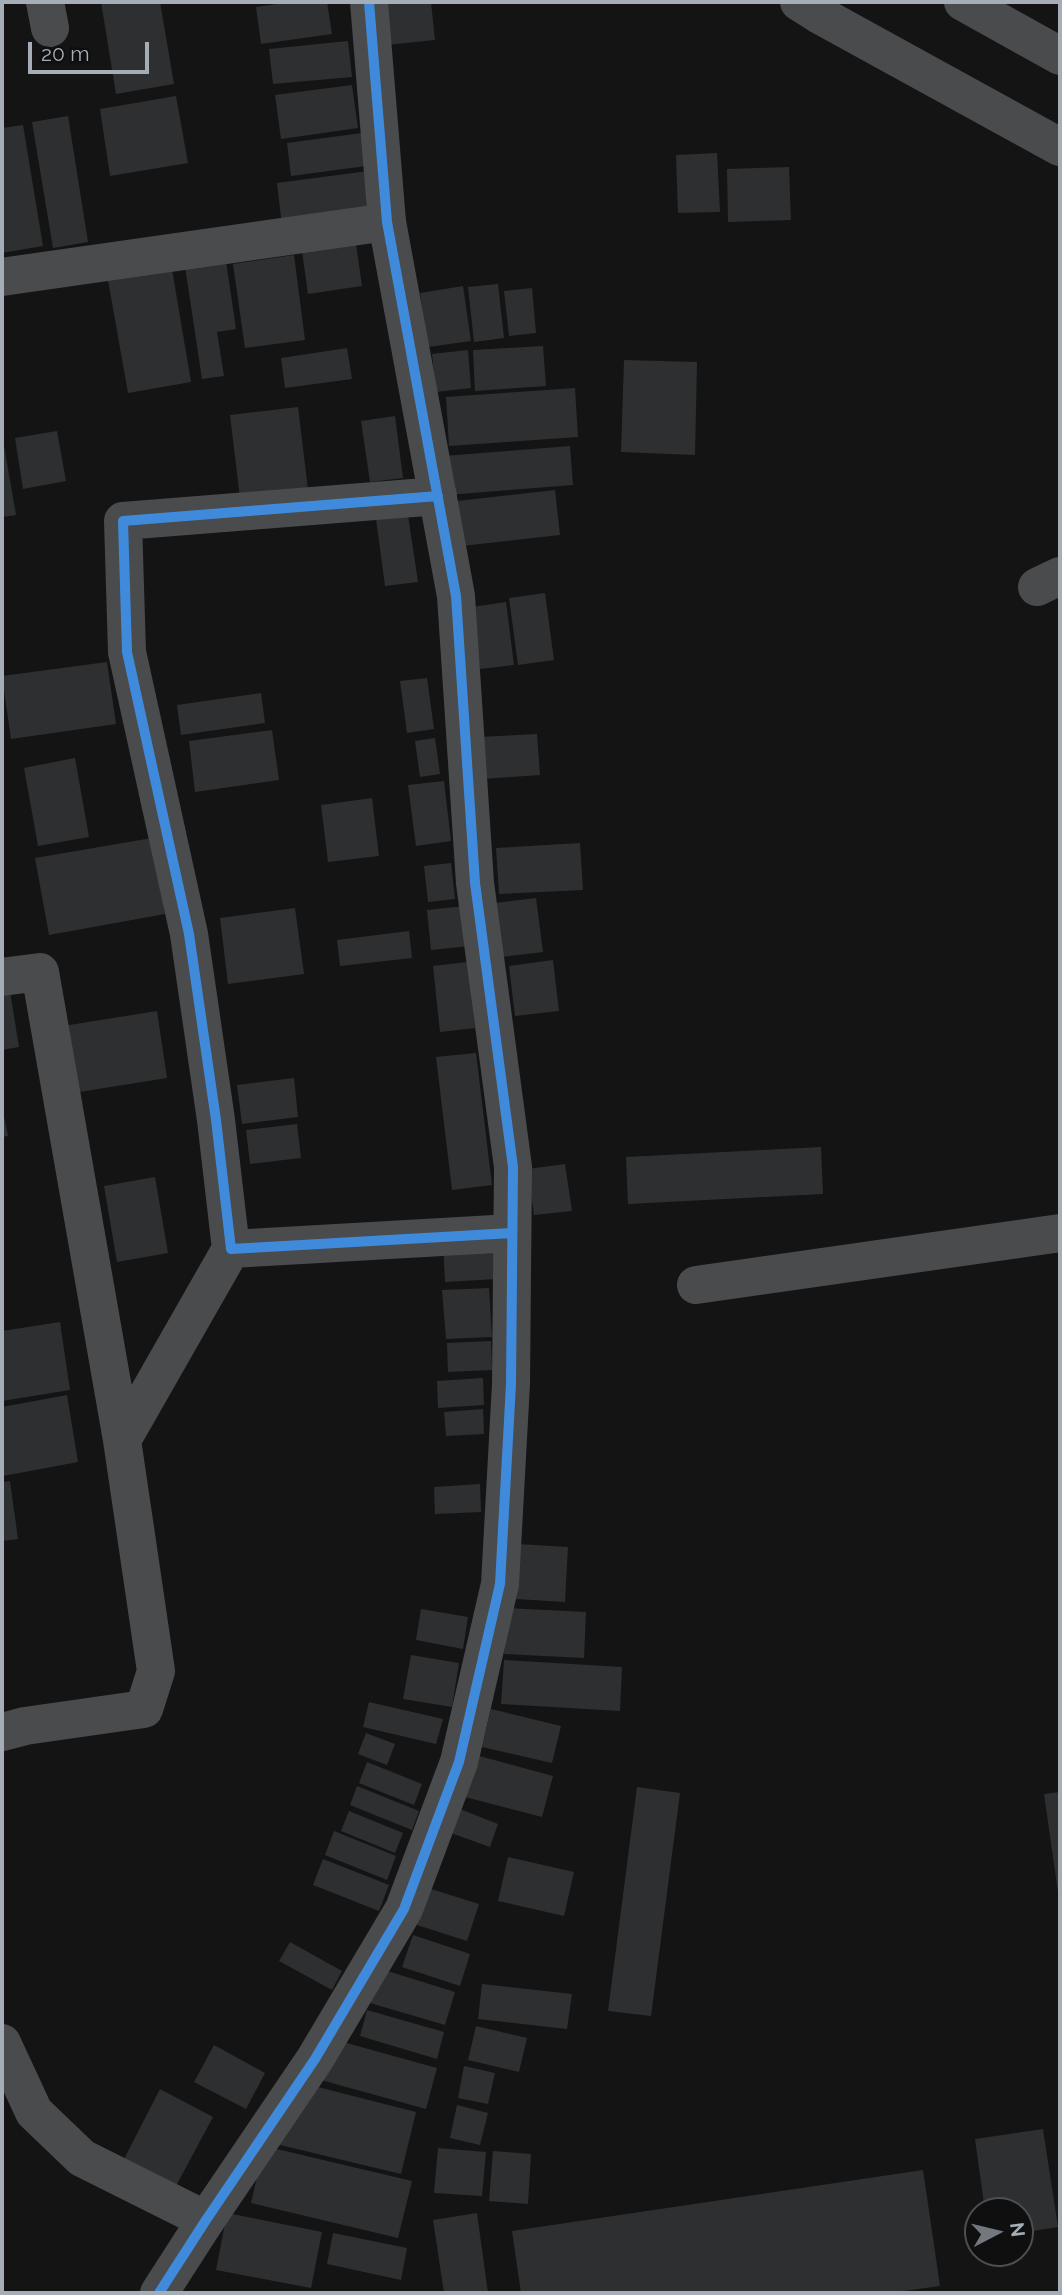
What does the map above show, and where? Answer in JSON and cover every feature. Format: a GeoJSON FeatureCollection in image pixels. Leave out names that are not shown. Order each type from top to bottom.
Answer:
{"type":"FeatureCollection","features":[{"type":"Feature","properties":{"kind":"street"},"geometry":{"type":"LineString","coordinates":[[159,2293],[316,2059],[404,1909],[458,1762],[500,1584],[511,1384],[513,1167],[475,883],[456,596],[387,222],[369,2]]}},
{"type":"Feature","properties":{"kind":"street"},"geometry":{"type":"LineString","coordinates":[[799,2],[1060,146]]}},
{"type":"Feature","properties":{"kind":"street"},"geometry":{"type":"LineString","coordinates":[[963,2],[1060,56]]}},
{"type":"Feature","properties":{"kind":"street"},"geometry":{"type":"LineString","coordinates":[[2,277],[387,222]]}},
{"type":"Feature","properties":{"kind":"street"},"geometry":{"type":"LineString","coordinates":[[121,1440],[232,1249],[189,934],[127,652],[123,521],[438,496]]}},
{"type":"Feature","properties":{"kind":"street"},"geometry":{"type":"LineString","coordinates":[[2,978],[40,972],[121,1440],[156,1671],[144,1709],[25,1726],[2,1732]]}},
{"type":"Feature","properties":{"kind":"street"},"geometry":{"type":"LineString","coordinates":[[232,1249],[512,1233]]}},
{"type":"Feature","properties":{"kind":"street"},"geometry":{"type":"LineString","coordinates":[[696,1285],[1060,1233]]}},
{"type":"Feature","properties":{"kind":"street"},"geometry":{"type":"LineString","coordinates":[[2,2043],[34,2112],[82,2158],[206,2220]]}},
{"type":"Feature","properties":{"kind":"building"},"geometry":{"type":"Polygon","coordinates":[[[101,2],[160,2],[174,84],[116,94],[101,2]]]}},
{"type":"Feature","properties":{"kind":"building"},"geometry":{"type":"Polygon","coordinates":[[[291,2],[327,2],[332,34],[261,44],[256,7],[291,2]]]}},
{"type":"Feature","properties":{"kind":"building"},"geometry":{"type":"Polygon","coordinates":[[[382,2],[431,2],[435,40],[386,45],[382,2]]]}},
{"type":"Feature","properties":{"kind":"building"},"geometry":{"type":"Polygon","coordinates":[[[348,41],[352,77],[273,84],[269,49],[348,41]]]}},
{"type":"Feature","properties":{"kind":"building"},"geometry":{"type":"Polygon","coordinates":[[[352,85],[358,128],[281,139],[275,95],[352,85]]]}},
{"type":"Feature","properties":{"kind":"building"},"geometry":{"type":"Polygon","coordinates":[[[176,96],[188,163],[110,176],[100,109],[176,96]]]}},
{"type":"Feature","properties":{"kind":"building"},"geometry":{"type":"Polygon","coordinates":[[[68,116],[88,242],[53,248],[32,122],[68,116]]]}},
{"type":"Feature","properties":{"kind":"building"},"geometry":{"type":"Polygon","coordinates":[[[23,125],[43,246],[2,253],[2,128],[23,125]]]}},
{"type":"Feature","properties":{"kind":"building"},"geometry":{"type":"Polygon","coordinates":[[[362,133],[366,166],[291,176],[287,143],[362,133]]]}},
{"type":"Feature","properties":{"kind":"building"},"geometry":{"type":"Polygon","coordinates":[[[717,153],[720,212],[678,213],[676,155],[717,153]]]}},
{"type":"Feature","properties":{"kind":"building"},"geometry":{"type":"Polygon","coordinates":[[[789,167],[791,220],[728,222],[727,169],[789,167]]]}},
{"type":"Feature","properties":{"kind":"building"},"geometry":{"type":"Polygon","coordinates":[[[368,171],[373,214],[282,226],[277,183],[368,171]]]}},
{"type":"Feature","properties":{"kind":"building"},"geometry":{"type":"Polygon","coordinates":[[[355,237],[362,286],[308,294],[301,244],[355,237]]]}},
{"type":"Feature","properties":{"kind":"building"},"geometry":{"type":"Polygon","coordinates":[[[225,254],[236,329],[217,332],[224,376],[202,379],[184,260],[225,254]]]}},
{"type":"Feature","properties":{"kind":"building"},"geometry":{"type":"Polygon","coordinates":[[[294,255],[305,340],[245,348],[233,264],[294,255]]]}},
{"type":"Feature","properties":{"kind":"building"},"geometry":{"type":"Polygon","coordinates":[[[172,269],[191,382],[128,393],[108,280],[172,269]]]}},
{"type":"Feature","properties":{"kind":"building"},"geometry":{"type":"Polygon","coordinates":[[[498,284],[504,338],[474,342],[468,287],[498,284]]]}},
{"type":"Feature","properties":{"kind":"building"},"geometry":{"type":"Polygon","coordinates":[[[463,286],[471,341],[428,347],[420,293],[463,286]]]}},
{"type":"Feature","properties":{"kind":"building"},"geometry":{"type":"Polygon","coordinates":[[[532,288],[536,333],[509,336],[504,291],[532,288]]]}},
{"type":"Feature","properties":{"kind":"building"},"geometry":{"type":"Polygon","coordinates":[[[543,346],[546,386],[475,391],[473,350],[543,346]]]}},
{"type":"Feature","properties":{"kind":"building"},"geometry":{"type":"Polygon","coordinates":[[[347,348],[352,379],[285,388],[281,358],[347,348]]]}},
{"type":"Feature","properties":{"kind":"building"},"geometry":{"type":"Polygon","coordinates":[[[468,350],[471,388],[436,392],[432,354],[468,350]]]}},
{"type":"Feature","properties":{"kind":"building"},"geometry":{"type":"Polygon","coordinates":[[[624,360],[697,362],[695,455],[621,452],[624,360]]]}},
{"type":"Feature","properties":{"kind":"building"},"geometry":{"type":"Polygon","coordinates":[[[575,388],[578,437],[449,446],[446,397],[575,388]]]}},
{"type":"Feature","properties":{"kind":"building"},"geometry":{"type":"Polygon","coordinates":[[[298,407],[309,498],[241,507],[230,415],[298,407]]]}},
{"type":"Feature","properties":{"kind":"building"},"geometry":{"type":"Polygon","coordinates":[[[395,416],[403,478],[370,482],[361,421],[395,416]]]}},
{"type":"Feature","properties":{"kind":"building"},"geometry":{"type":"Polygon","coordinates":[[[57,431],[66,481],[23,489],[15,438],[57,431]]]}},
{"type":"Feature","properties":{"kind":"building"},"geometry":{"type":"Polygon","coordinates":[[[2,434],[16,515],[2,517],[2,434]]]}},
{"type":"Feature","properties":{"kind":"building"},"geometry":{"type":"Polygon","coordinates":[[[570,446],[573,485],[447,495],[444,456],[570,446]]]}},
{"type":"Feature","properties":{"kind":"building"},"geometry":{"type":"Polygon","coordinates":[[[555,490],[560,535],[453,547],[448,502],[555,490]]]}},
{"type":"Feature","properties":{"kind":"building"},"geometry":{"type":"Polygon","coordinates":[[[408,515],[418,582],[385,586],[376,519],[408,515]]]}},
{"type":"Feature","properties":{"kind":"building"},"geometry":{"type":"Polygon","coordinates":[[[545,593],[554,660],[518,665],[509,598],[545,593]]]}},
{"type":"Feature","properties":{"kind":"building"},"geometry":{"type":"Polygon","coordinates":[[[506,602],[514,665],[480,669],[472,607],[506,602]]]}},
{"type":"Feature","properties":{"kind":"building"},"geometry":{"type":"Polygon","coordinates":[[[107,662],[116,724],[11,739],[2,676],[107,662]]]}},
{"type":"Feature","properties":{"kind":"building"},"geometry":{"type":"Polygon","coordinates":[[[427,678],[434,729],[407,733],[400,681],[427,678]]]}},
{"type":"Feature","properties":{"kind":"building"},"geometry":{"type":"Polygon","coordinates":[[[261,693],[265,723],[181,735],[177,705],[261,693]]]}},
{"type":"Feature","properties":{"kind":"building"},"geometry":{"type":"Polygon","coordinates":[[[272,730],[279,780],[195,792],[189,741],[272,730]]]}},
{"type":"Feature","properties":{"kind":"building"},"geometry":{"type":"Polygon","coordinates":[[[537,734],[540,775],[482,779],[479,737],[537,734]]]}},
{"type":"Feature","properties":{"kind":"building"},"geometry":{"type":"Polygon","coordinates":[[[435,738],[440,774],[420,777],[415,741],[435,738]]]}},
{"type":"Feature","properties":{"kind":"building"},"geometry":{"type":"Polygon","coordinates":[[[75,758],[89,837],[38,846],[24,768],[75,758]]]}},
{"type":"Feature","properties":{"kind":"building"},"geometry":{"type":"Polygon","coordinates":[[[444,781],[451,841],[416,846],[408,785],[444,781]]]}},
{"type":"Feature","properties":{"kind":"building"},"geometry":{"type":"Polygon","coordinates":[[[372,798],[379,856],[328,862],[321,805],[372,798]]]}},
{"type":"Feature","properties":{"kind":"building"},"geometry":{"type":"Polygon","coordinates":[[[152,838],[165,914],[49,935],[35,858],[152,838]]]}},
{"type":"Feature","properties":{"kind":"building"},"geometry":{"type":"Polygon","coordinates":[[[580,843],[583,890],[499,894],[496,848],[580,843]]]}},
{"type":"Feature","properties":{"kind":"building"},"geometry":{"type":"Polygon","coordinates":[[[451,863],[455,899],[428,902],[424,866],[451,863]]]}},
{"type":"Feature","properties":{"kind":"building"},"geometry":{"type":"Polygon","coordinates":[[[536,898],[543,952],[493,958],[487,904],[536,898]]]}},
{"type":"Feature","properties":{"kind":"building"},"geometry":{"type":"Polygon","coordinates":[[[465,906],[470,946],[431,950],[427,910],[465,906]]]}},
{"type":"Feature","properties":{"kind":"building"},"geometry":{"type":"Polygon","coordinates":[[[295,908],[304,974],[228,984],[220,918],[295,908]]]}},
{"type":"Feature","properties":{"kind":"building"},"geometry":{"type":"Polygon","coordinates":[[[409,931],[412,958],[340,966],[337,940],[409,931]]]}},
{"type":"Feature","properties":{"kind":"building"},"geometry":{"type":"Polygon","coordinates":[[[553,960],[559,1011],[515,1016],[509,966],[553,960]]]}},
{"type":"Feature","properties":{"kind":"building"},"geometry":{"type":"Polygon","coordinates":[[[467,962],[475,1028],[440,1032],[433,966],[467,962]]]}},
{"type":"Feature","properties":{"kind":"building"},"geometry":{"type":"Polygon","coordinates":[[[9,985],[19,1047],[2,1050],[2,986],[9,985]]]}},
{"type":"Feature","properties":{"kind":"building"},"geometry":{"type":"Polygon","coordinates":[[[157,1011],[167,1078],[67,1094],[57,1027],[157,1011]]]}},
{"type":"Feature","properties":{"kind":"building"},"geometry":{"type":"Polygon","coordinates":[[[476,1053],[492,1185],[452,1190],[436,1057],[476,1053]]]}},
{"type":"Feature","properties":{"kind":"building"},"geometry":{"type":"Polygon","coordinates":[[[294,1078],[298,1117],[242,1124],[237,1085],[294,1078]]]}},
{"type":"Feature","properties":{"kind":"building"},"geometry":{"type":"Polygon","coordinates":[[[2,1106],[8,1136],[2,1137],[2,1106]]]}},
{"type":"Feature","properties":{"kind":"building"},"geometry":{"type":"Polygon","coordinates":[[[297,1124],[301,1158],[250,1164],[246,1130],[297,1124]]]}},
{"type":"Feature","properties":{"kind":"building"},"geometry":{"type":"Polygon","coordinates":[[[821,1147],[823,1194],[628,1204],[626,1157],[821,1147]]]}},
{"type":"Feature","properties":{"kind":"building"},"geometry":{"type":"Polygon","coordinates":[[[565,1164],[572,1211],[534,1215],[528,1169],[565,1164]]]}},
{"type":"Feature","properties":{"kind":"building"},"geometry":{"type":"Polygon","coordinates":[[[155,1177],[168,1253],[117,1262],[104,1186],[155,1177]]]}},
{"type":"Feature","properties":{"kind":"building"},"geometry":{"type":"Polygon","coordinates":[[[496,1241],[497,1279],[445,1282],[443,1243],[496,1241]]]}},
{"type":"Feature","properties":{"kind":"building"},"geometry":{"type":"Polygon","coordinates":[[[489,1288],[492,1337],[446,1339],[442,1290],[489,1288]]]}},
{"type":"Feature","properties":{"kind":"building"},"geometry":{"type":"Polygon","coordinates":[[[60,1322],[70,1390],[2,1401],[2,1331],[60,1322]]]}},
{"type":"Feature","properties":{"kind":"building"},"geometry":{"type":"Polygon","coordinates":[[[491,1341],[492,1370],[448,1372],[447,1343],[491,1341]]]}},
{"type":"Feature","properties":{"kind":"building"},"geometry":{"type":"Polygon","coordinates":[[[483,1378],[484,1405],[438,1408],[437,1381],[483,1378]]]}},
{"type":"Feature","properties":{"kind":"building"},"geometry":{"type":"Polygon","coordinates":[[[67,1395],[78,1462],[3,1476],[2,1407],[67,1395]]]}},
{"type":"Feature","properties":{"kind":"building"},"geometry":{"type":"Polygon","coordinates":[[[483,1409],[484,1434],[446,1436],[444,1412],[483,1409]]]}},
{"type":"Feature","properties":{"kind":"building"},"geometry":{"type":"Polygon","coordinates":[[[10,1481],[18,1539],[2,1541],[2,1482],[10,1481]]]}},
{"type":"Feature","properties":{"kind":"building"},"geometry":{"type":"Polygon","coordinates":[[[480,1484],[481,1512],[435,1514],[434,1487],[480,1484]]]}},
{"type":"Feature","properties":{"kind":"building"},"geometry":{"type":"Polygon","coordinates":[[[518,1544],[568,1547],[565,1602],[516,1599],[518,1544]]]}},
{"type":"Feature","properties":{"kind":"building"},"geometry":{"type":"Polygon","coordinates":[[[506,1608],[586,1612],[584,1658],[504,1654],[506,1608]]]}},
{"type":"Feature","properties":{"kind":"building"},"geometry":{"type":"Polygon","coordinates":[[[421,1609],[468,1617],[463,1649],[416,1640],[421,1609]]]}},
{"type":"Feature","properties":{"kind":"building"},"geometry":{"type":"Polygon","coordinates":[[[411,1655],[459,1663],[452,1707],[403,1699],[411,1655]]]}},
{"type":"Feature","properties":{"kind":"building"},"geometry":{"type":"Polygon","coordinates":[[[504,1660],[622,1667],[620,1711],[501,1704],[504,1660]]]}},
{"type":"Feature","properties":{"kind":"building"},"geometry":{"type":"Polygon","coordinates":[[[369,1702],[443,1719],[436,1744],[363,1727],[369,1702]]]}},
{"type":"Feature","properties":{"kind":"building"},"geometry":{"type":"Polygon","coordinates":[[[491,1709],[561,1726],[552,1763],[482,1747],[491,1709]]]}},
{"type":"Feature","properties":{"kind":"building"},"geometry":{"type":"Polygon","coordinates":[[[366,1733],[395,1744],[387,1765],[358,1754],[366,1733]]]}},
{"type":"Feature","properties":{"kind":"building"},"geometry":{"type":"Polygon","coordinates":[[[472,1754],[553,1776],[542,1817],[461,1796],[472,1754]]]}},
{"type":"Feature","properties":{"kind":"building"},"geometry":{"type":"Polygon","coordinates":[[[367,1762],[422,1784],[414,1805],[359,1783],[367,1762]]]}},
{"type":"Feature","properties":{"kind":"building"},"geometry":{"type":"Polygon","coordinates":[[[357,1786],[419,1811],[412,1830],[350,1805],[357,1786]]]}},
{"type":"Feature","properties":{"kind":"building"},"geometry":{"type":"Polygon","coordinates":[[[637,1787],[680,1793],[651,2016],[608,2011],[637,1787]]]}},
{"type":"Feature","properties":{"kind":"building"},"geometry":{"type":"Polygon","coordinates":[[[1060,1792],[1060,1899],[1059,1899],[1044,1794],[1060,1792]]]}},
{"type":"Feature","properties":{"kind":"building"},"geometry":{"type":"Polygon","coordinates":[[[460,1809],[498,1824],[490,1847],[451,1833],[460,1809]]]}},
{"type":"Feature","properties":{"kind":"building"},"geometry":{"type":"Polygon","coordinates":[[[349,1811],[403,1833],[395,1853],[341,1831],[349,1811]]]}},
{"type":"Feature","properties":{"kind":"building"},"geometry":{"type":"Polygon","coordinates":[[[334,1831],[396,1856],[387,1880],[325,1855],[334,1831]]]}},
{"type":"Feature","properties":{"kind":"building"},"geometry":{"type":"Polygon","coordinates":[[[508,1857],[574,1872],[564,1916],[498,1901],[508,1857]]]}},
{"type":"Feature","properties":{"kind":"building"},"geometry":{"type":"Polygon","coordinates":[[[323,1859],[389,1885],[379,1911],[313,1885],[323,1859]]]}},
{"type":"Feature","properties":{"kind":"building"},"geometry":{"type":"Polygon","coordinates":[[[428,1888],[479,1904],[467,1941],[417,1925],[428,1888]]]}},
{"type":"Feature","properties":{"kind":"building"},"geometry":{"type":"Polygon","coordinates":[[[413,1935],[470,1954],[460,1986],[402,1967],[413,1935]]]}},
{"type":"Feature","properties":{"kind":"building"},"geometry":{"type":"Polygon","coordinates":[[[290,1942],[342,1971],[332,1990],[279,1961],[290,1942]]]}},
{"type":"Feature","properties":{"kind":"building"},"geometry":{"type":"Polygon","coordinates":[[[381,1969],[455,1992],[445,2025],[370,2003],[381,1969]]]}},
{"type":"Feature","properties":{"kind":"building"},"geometry":{"type":"Polygon","coordinates":[[[482,1984],[572,1994],[567,2029],[478,2019],[482,1984]]]}},
{"type":"Feature","properties":{"kind":"building"},"geometry":{"type":"Polygon","coordinates":[[[367,2010],[444,2032],[437,2059],[360,2036],[367,2010]]]}},
{"type":"Feature","properties":{"kind":"building"},"geometry":{"type":"Polygon","coordinates":[[[476,2026],[527,2038],[519,2072],[468,2060],[476,2026]]]}},
{"type":"Feature","properties":{"kind":"building"},"geometry":{"type":"Polygon","coordinates":[[[332,2039],[437,2068],[426,2109],[321,2080],[332,2039]]]}},
{"type":"Feature","properties":{"kind":"building"},"geometry":{"type":"Polygon","coordinates":[[[214,2045],[265,2073],[246,2109],[194,2082],[214,2045]]]}},
{"type":"Feature","properties":{"kind":"building"},"geometry":{"type":"Polygon","coordinates":[[[464,2066],[495,2073],[488,2104],[458,2098],[464,2066]]]}},
{"type":"Feature","properties":{"kind":"building"},"geometry":{"type":"Polygon","coordinates":[[[302,2083],[416,2112],[401,2174],[276,2144],[302,2083]]]}},
{"type":"Feature","properties":{"kind":"building"},"geometry":{"type":"Polygon","coordinates":[[[160,2089],[213,2117],[176,2186],[124,2159],[160,2089]]]}},
{"type":"Feature","properties":{"kind":"building"},"geometry":{"type":"Polygon","coordinates":[[[457,2105],[488,2113],[480,2145],[450,2138],[457,2105]]]}},
{"type":"Feature","properties":{"kind":"building"},"geometry":{"type":"Polygon","coordinates":[[[1043,2129],[1058,2227],[1034,2231],[1034,2197],[983,2197],[975,2139],[1043,2129]]]}},
{"type":"Feature","properties":{"kind":"building"},"geometry":{"type":"Polygon","coordinates":[[[264,2146],[412,2181],[398,2238],[251,2203],[264,2146]]]}},
{"type":"Feature","properties":{"kind":"building"},"geometry":{"type":"Polygon","coordinates":[[[438,2148],[486,2152],[482,2196],[434,2193],[438,2148]]]}},
{"type":"Feature","properties":{"kind":"building"},"geometry":{"type":"Polygon","coordinates":[[[493,2151],[531,2154],[528,2204],[489,2201],[493,2151]]]}},
{"type":"Feature","properties":{"kind":"building"},"geometry":{"type":"Polygon","coordinates":[[[923,2170],[940,2286],[889,2293],[521,2293],[512,2231],[923,2170]]]}},
{"type":"Feature","properties":{"kind":"building"},"geometry":{"type":"Polygon","coordinates":[[[227,2213],[322,2232],[311,2288],[216,2270],[227,2213]]]}},
{"type":"Feature","properties":{"kind":"building"},"geometry":{"type":"Polygon","coordinates":[[[477,2213],[488,2293],[444,2293],[433,2220],[477,2213]]]}},
{"type":"Feature","properties":{"kind":"building"},"geometry":{"type":"Polygon","coordinates":[[[333,2233],[407,2248],[401,2280],[327,2264],[333,2233]]]}},
{"type":"Feature","properties":{"kind":"cycle path"},"geometry":{"type":"LineString","coordinates":[[159,2293],[315,2059],[404,1909],[459,1762],[500,1584],[511,1384],[513,1167],[475,883],[456,596],[387,222],[369,2]]}},
{"type":"Feature","properties":{"kind":"cycle path"},"geometry":{"type":"LineString","coordinates":[[438,496],[123,521],[127,652],[189,934],[216,1120],[231,1249],[512,1233]]}}]}
